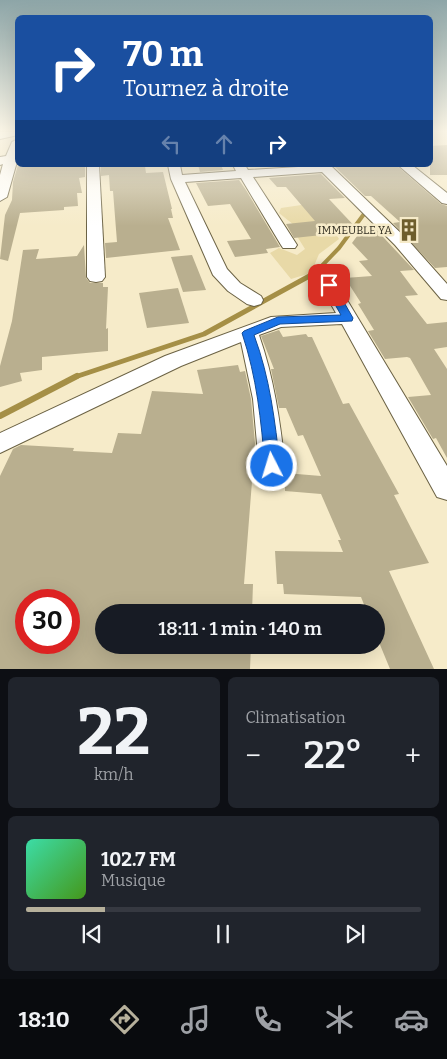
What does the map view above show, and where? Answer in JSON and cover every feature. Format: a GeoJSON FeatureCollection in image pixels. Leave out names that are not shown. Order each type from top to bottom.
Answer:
{"type":"FeatureCollection","features":[{"type":"Feature","properties":{"kind":"street"},"geometry":{"type":"LineString","coordinates":[[0,197],[5,163]]}},
{"type":"Feature","properties":{"kind":"street"},"geometry":{"type":"LineString","coordinates":[[93,167],[96,277]]}},
{"type":"Feature","properties":{"kind":"street"},"geometry":{"type":"LineString","coordinates":[[254,300],[234,287],[219,271],[176,172],[324,167],[401,242],[446,292]]}},
{"type":"Feature","properties":{"kind":"street"},"geometry":{"type":"LineString","coordinates":[[406,167],[447,200]]}},
{"type":"Feature","properties":{"kind":"street"},"geometry":{"type":"LineString","coordinates":[[242,170],[290,246]]}},
{"type":"Feature","properties":{"kind":"street"},"geometry":{"type":"LineString","coordinates":[[329,285],[447,490]]}},
{"type":"Feature","properties":{"kind":"street"},"geometry":{"type":"LineString","coordinates":[[0,444],[172,361],[278,321],[348,318]]}},
{"type":"Feature","properties":{"kind":"street"},"geometry":{"type":"LineString","coordinates":[[248,333],[258,362],[266,404],[272,466]]}},
{"type":"Feature","properties":{"kind":"shaded area"},"geometry":{"type":"Polygon","coordinates":[[[308,204],[332,228],[339,239],[319,254],[311,273],[291,279],[270,253],[279,248],[297,255],[305,249],[295,233],[294,225],[279,213],[281,208],[308,204]]]}},
{"type":"Feature","properties":{"kind":"building"},"geometry":{"type":"Polygon","coordinates":[[[433,163],[447,163],[447,175],[430,175],[430,167],[433,167],[433,163]]]}},
{"type":"Feature","properties":{"kind":"building"},"geometry":{"type":"Polygon","coordinates":[[[17,167],[85,167],[85,177],[79,178],[82,193],[77,193],[78,206],[64,207],[64,210],[20,213],[8,261],[0,259],[5,215],[12,200],[13,182],[17,167]]]}},
{"type":"Feature","properties":{"kind":"building"},"geometry":{"type":"Polygon","coordinates":[[[101,167],[145,167],[146,173],[163,172],[173,218],[168,218],[180,250],[106,258],[105,243],[117,242],[113,191],[110,191],[109,175],[101,176],[101,167]]]}},
{"type":"Feature","properties":{"kind":"building"},"geometry":{"type":"Polygon","coordinates":[[[199,167],[222,167],[223,170],[200,172],[199,167]]]}},
{"type":"Feature","properties":{"kind":"building"},"geometry":{"type":"Polygon","coordinates":[[[335,167],[398,167],[441,204],[447,206],[447,267],[435,268],[393,223],[400,222],[371,196],[365,196],[335,167]]]}},
{"type":"Feature","properties":{"kind":"building"},"geometry":{"type":"Polygon","coordinates":[[[321,174],[345,198],[329,199],[359,231],[294,238],[286,224],[315,221],[286,187],[277,187],[269,178],[321,174]]]}},
{"type":"Feature","properties":{"kind":"building"},"geometry":{"type":"Polygon","coordinates":[[[239,180],[280,247],[266,249],[268,253],[235,257],[227,241],[251,239],[230,204],[208,206],[196,183],[239,180]]]}},
{"type":"Feature","properties":{"kind":"building"},"geometry":{"type":"Polygon","coordinates":[[[366,224],[371,224],[414,270],[400,271],[418,295],[405,296],[427,324],[447,322],[447,347],[434,349],[447,369],[447,458],[436,438],[433,439],[408,397],[431,395],[410,358],[385,359],[368,331],[374,330],[358,304],[361,303],[345,278],[372,276],[359,261],[368,260],[352,243],[366,224]]]}},
{"type":"Feature","properties":{"kind":"building"},"geometry":{"type":"Polygon","coordinates":[[[84,245],[86,278],[90,283],[103,283],[103,287],[108,287],[106,329],[108,328],[108,351],[42,357],[42,370],[20,373],[22,381],[0,387],[0,366],[12,321],[23,250],[39,249],[36,259],[77,256],[84,245]]]}},
{"type":"Feature","properties":{"kind":"building"},"geometry":{"type":"Polygon","coordinates":[[[192,255],[206,290],[183,292],[171,257],[192,255]]]}},
{"type":"Feature","properties":{"kind":"building"},"geometry":{"type":"Polygon","coordinates":[[[178,288],[189,323],[147,328],[139,293],[178,288]]]}},
{"type":"Feature","properties":{"kind":"building"},"geometry":{"type":"Polygon","coordinates":[[[279,330],[283,337],[306,334],[308,337],[312,337],[343,404],[349,403],[399,494],[394,495],[429,563],[389,571],[434,669],[390,669],[384,654],[385,604],[364,604],[361,597],[284,594],[283,584],[277,584],[275,551],[343,552],[338,540],[341,540],[321,494],[285,491],[285,473],[321,476],[303,435],[298,436],[286,408],[279,408],[271,369],[274,369],[261,336],[279,330]]]}},
{"type":"Feature","properties":{"kind":"building"},"geometry":{"type":"Polygon","coordinates":[[[238,365],[240,372],[245,371],[251,399],[255,443],[244,584],[253,584],[252,604],[95,604],[95,654],[251,654],[250,669],[0,669],[0,476],[13,449],[21,445],[74,448],[73,451],[112,453],[118,433],[141,434],[152,391],[203,394],[197,370],[238,365]]]}},
{"type":"Feature","properties":{"kind":"waterway"},"geometry":{"type":"LineString","coordinates":[[312,276],[339,248],[364,214]]}},
{"type":"Feature","properties":{"kind":"waterway"},"geometry":{"type":"LineString","coordinates":[[75,377],[204,334],[313,274]]}},
{"type":"Feature","properties":{"kind":"waterway"},"geometry":{"type":"LineString","coordinates":[[0,416],[75,377]]}},
{"type":"Feature","properties":{"kind":"place","name":"IMMEUBLE YA"},"geometry":{"type":"Point","coordinates":[409,230]}},
{"type":"Feature","properties":{"kind":"route"},"geometry":{"type":"LineString","coordinates":[[272,466],[268,412],[258,362],[248,333],[278,321],[348,318],[329,285]]}}]}
